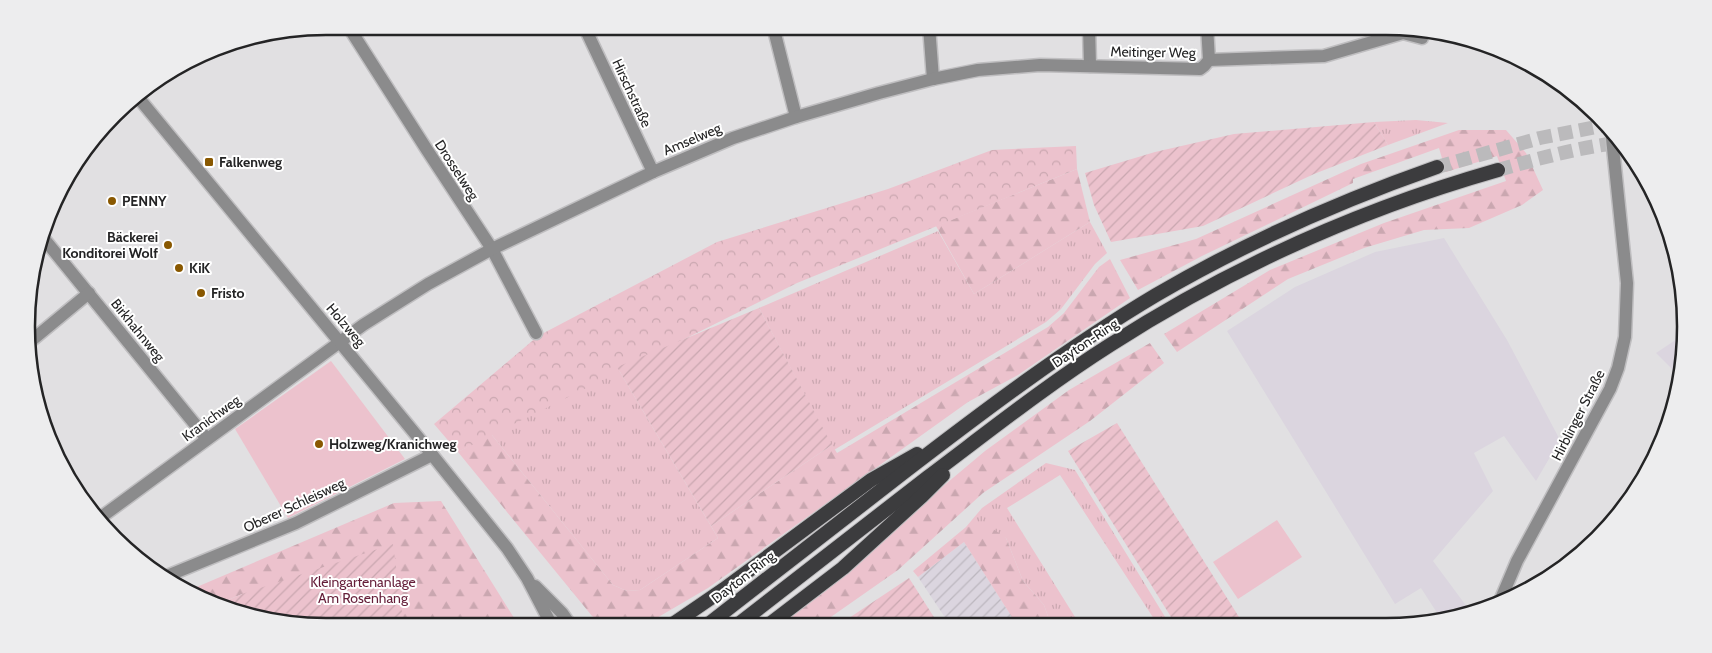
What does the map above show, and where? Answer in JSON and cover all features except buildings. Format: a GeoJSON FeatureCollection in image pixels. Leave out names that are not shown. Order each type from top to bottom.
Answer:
{"type":"FeatureCollection","features":[{"type":"Feature","properties":{"kind":"highway","name":"Dayton-Ring"},"geometry":{"type":"LineString","coordinates":[[716,618],[963,427],[1054,361],[1157,295],[1241,249],[1290,226],[1359,196],[1438,167]]}},
{"type":"Feature","properties":{"kind":"highway","name":"Dayton-Ring"},"geometry":{"type":"LineString","coordinates":[[746,618],[978,439],[1110,345],[1166,311],[1290,246],[1366,214],[1445,185],[1498,170]]}},
{"type":"Feature","properties":{"kind":"highway"},"geometry":{"type":"LineString","coordinates":[[682,618],[871,480],[963,427]]}},
{"type":"Feature","properties":{"kind":"highway"},"geometry":{"type":"LineString","coordinates":[[777,618],[843,568],[922,496],[978,439]]}},
{"type":"Feature","properties":{"kind":"street","name":"Drosselweg"},"geometry":{"type":"LineString","coordinates":[[354,35],[492,249],[536,333]]}},
{"type":"Feature","properties":{"kind":"street","name":"Hirschstraße"},"geometry":{"type":"LineString","coordinates":[[588,35],[653,172]]}},
{"type":"Feature","properties":{"kind":"street"},"geometry":{"type":"LineString","coordinates":[[775,35],[796,117]]}},
{"type":"Feature","properties":{"kind":"street"},"geometry":{"type":"LineString","coordinates":[[930,35],[933,80]]}},
{"type":"Feature","properties":{"kind":"street"},"geometry":{"type":"LineString","coordinates":[[1090,35],[1090,66]]}},
{"type":"Feature","properties":{"kind":"street","name":"Meitinger Weg"},"geometry":{"type":"LineString","coordinates":[[1090,66],[1200,69],[1208,60],[1207,35]]}},
{"type":"Feature","properties":{"kind":"street"},"geometry":{"type":"LineString","coordinates":[[1208,60],[1324,56],[1394,35]]}},
{"type":"Feature","properties":{"kind":"street"},"geometry":{"type":"LineString","coordinates":[[1417,37],[1422,38]]}},
{"type":"Feature","properties":{"kind":"street","name":"Amselweg"},"geometry":{"type":"LineString","coordinates":[[340,342],[363,325],[428,284],[492,249],[653,172],[733,138],[796,117],[933,80],[978,70],[1040,65],[1090,66]]}},
{"type":"Feature","properties":{"kind":"street","name":"Holzweg"},"geometry":{"type":"LineString","coordinates":[[141,101],[507,548],[527,578],[548,618]]}},
{"type":"Feature","properties":{"kind":"street","name":"Hirblinger Straße"},"geometry":{"type":"LineString","coordinates":[[1503,593],[1517,561],[1610,389],[1618,368],[1625,337],[1627,283],[1613,143]]}},
{"type":"Feature","properties":{"kind":"street","name":"Birkhahnweg"},"geometry":{"type":"LineString","coordinates":[[47,243],[207,439]]}},
{"type":"Feature","properties":{"kind":"street"},"geometry":{"type":"LineString","coordinates":[[36,337],[89,293]]}},
{"type":"Feature","properties":{"kind":"street","name":"Kranichweg"},"geometry":{"type":"LineString","coordinates":[[104,515],[340,342]]}},
{"type":"Feature","properties":{"kind":"street","name":"Oberer Schleisweg"},"geometry":{"type":"LineString","coordinates":[[173,574],[296,523],[432,455]]}},
{"type":"Feature","properties":{"kind":"street","name":"Holzweg"},"geometry":{"type":"LineString","coordinates":[[527,578],[565,618]]}},
{"type":"Feature","properties":{"kind":"shaded area"},"geometry":{"type":"Polygon","coordinates":[[[1444,238],[1507,340],[1560,440],[1536,481],[1504,436],[1474,453],[1493,491],[1433,561],[1467,606],[1437,613],[1421,588],[1395,604],[1227,331],[1295,287],[1375,252],[1444,238]]]}},
{"type":"Feature","properties":{"kind":"shaded area"},"geometry":{"type":"Polygon","coordinates":[[[1676,339],[1674,371],[1656,353],[1676,339]]]}},
{"type":"Feature","properties":{"kind":"shaded area"},"geometry":{"type":"Polygon","coordinates":[[[964,542],[1013,618],[945,618],[918,577],[964,542]]]}},
{"type":"Feature","properties":{"kind":"green space"},"geometry":{"type":"Polygon","coordinates":[[[1416,120],[1448,123],[1388,145],[1374,122],[1416,120]]]}},
{"type":"Feature","properties":{"kind":"green space"},"geometry":{"type":"Polygon","coordinates":[[[1374,122],[1388,145],[1314,174],[1203,226],[1111,242],[1094,205],[1085,173],[1155,152],[1234,134],[1374,122]]]}},
{"type":"Feature","properties":{"kind":"green space"},"geometry":{"type":"Polygon","coordinates":[[[1459,130],[1506,130],[1526,153],[1543,190],[1522,205],[1469,228],[1424,230],[1364,248],[1288,279],[1177,352],[1164,334],[1270,270],[1384,223],[1506,181],[1497,156],[1446,172],[1439,148],[1353,179],[1353,183],[1202,256],[1138,290],[1120,260],[1196,239],[1361,164],[1459,130]]]}},
{"type":"Feature","properties":{"kind":"green space"},"geometry":{"type":"Polygon","coordinates":[[[1076,146],[1077,169],[797,283],[458,452],[434,424],[538,336],[717,242],[888,189],[992,150],[1076,146]]]}},
{"type":"Feature","properties":{"kind":"green space"},"geometry":{"type":"Polygon","coordinates":[[[1077,169],[1090,222],[974,294],[936,226],[1077,169]]]}},
{"type":"Feature","properties":{"kind":"green space"},"geometry":{"type":"Polygon","coordinates":[[[1090,222],[1107,253],[1095,264],[1061,309],[1046,322],[834,450],[759,308],[938,231],[974,294],[1090,222]]]}},
{"type":"Feature","properties":{"kind":"green space"},"geometry":{"type":"Polygon","coordinates":[[[1110,259],[1130,298],[1018,375],[968,402],[708,588],[657,618],[595,618],[592,616],[458,452],[491,434],[613,585],[627,591],[640,590],[718,538],[711,526],[832,445],[837,453],[1048,327],[1064,313],[1099,267],[1110,259]]]}},
{"type":"Feature","properties":{"kind":"green space"},"geometry":{"type":"Polygon","coordinates":[[[759,308],[832,445],[711,526],[617,367],[759,308]]]}},
{"type":"Feature","properties":{"kind":"green space"},"geometry":{"type":"Polygon","coordinates":[[[1150,343],[1164,363],[1090,421],[983,493],[898,570],[829,618],[790,618],[824,592],[922,504],[985,451],[1069,390],[1150,343]]]}},
{"type":"Feature","properties":{"kind":"green space","name":"Holzweg/Kranichweg"},"geometry":{"type":"Polygon","coordinates":[[[331,361],[405,459],[288,518],[235,429],[331,361]]]}},
{"type":"Feature","properties":{"kind":"green space"},"geometry":{"type":"Polygon","coordinates":[[[617,367],[718,538],[640,590],[627,591],[613,585],[491,434],[617,367]]]}},
{"type":"Feature","properties":{"kind":"green space"},"geometry":{"type":"Polygon","coordinates":[[[1117,423],[1240,618],[1172,618],[1068,451],[1117,423]]]}},
{"type":"Feature","properties":{"kind":"green space"},"geometry":{"type":"Polygon","coordinates":[[[1046,463],[1075,470],[1166,618],[1153,618],[1060,475],[1007,508],[1076,618],[1049,618],[1044,605],[1023,581],[1006,538],[966,527],[982,508],[1046,463]]]}},
{"type":"Feature","properties":{"kind":"green space"},"geometry":{"type":"Polygon","coordinates":[[[441,501],[514,618],[355,618],[242,594],[227,601],[196,587],[394,503],[441,501]]]}},
{"type":"Feature","properties":{"kind":"green space"},"geometry":{"type":"Polygon","coordinates":[[[1277,520],[1302,557],[1238,599],[1213,562],[1277,520]]]}},
{"type":"Feature","properties":{"kind":"green space"},"geometry":{"type":"Polygon","coordinates":[[[986,524],[1006,538],[1023,581],[1044,605],[1049,618],[1013,618],[964,542],[918,577],[913,571],[966,527],[986,524]]]}},
{"type":"Feature","properties":{"kind":"green space","name":"Kleingartenanlage Am Rosenhang"},"geometry":{"type":"Polygon","coordinates":[[[393,544],[403,618],[288,616],[227,601],[393,544]]]}},
{"type":"Feature","properties":{"kind":"green space"},"geometry":{"type":"Polygon","coordinates":[[[909,578],[935,618],[849,618],[909,578]]]}},
{"type":"Feature","properties":{"kind":"tunnel"},"geometry":{"type":"LineString","coordinates":[[1437,167],[1540,138],[1598,127]]}},
{"type":"Feature","properties":{"kind":"tunnel"},"geometry":{"type":"LineString","coordinates":[[1498,170],[1571,151],[1613,143]]}},
{"type":"Feature","properties":{"kind":"place","name":"Falkenweg"},"geometry":{"type":"Point","coordinates":[209,162]}},
{"type":"Feature","properties":{"kind":"place","name":"PENNY"},"geometry":{"type":"Point","coordinates":[112,201]}},
{"type":"Feature","properties":{"kind":"place","name":"Bäckerei Konditorei Wolf"},"geometry":{"type":"Point","coordinates":[168,245]}},
{"type":"Feature","properties":{"kind":"place","name":"KiK"},"geometry":{"type":"Point","coordinates":[179,268]}},
{"type":"Feature","properties":{"kind":"place","name":"Fristo"},"geometry":{"type":"Point","coordinates":[201,293]}},
{"type":"Feature","properties":{"kind":"place","name":"Holzweg/Kranichweg"},"geometry":{"type":"Point","coordinates":[319,444]}}]}
